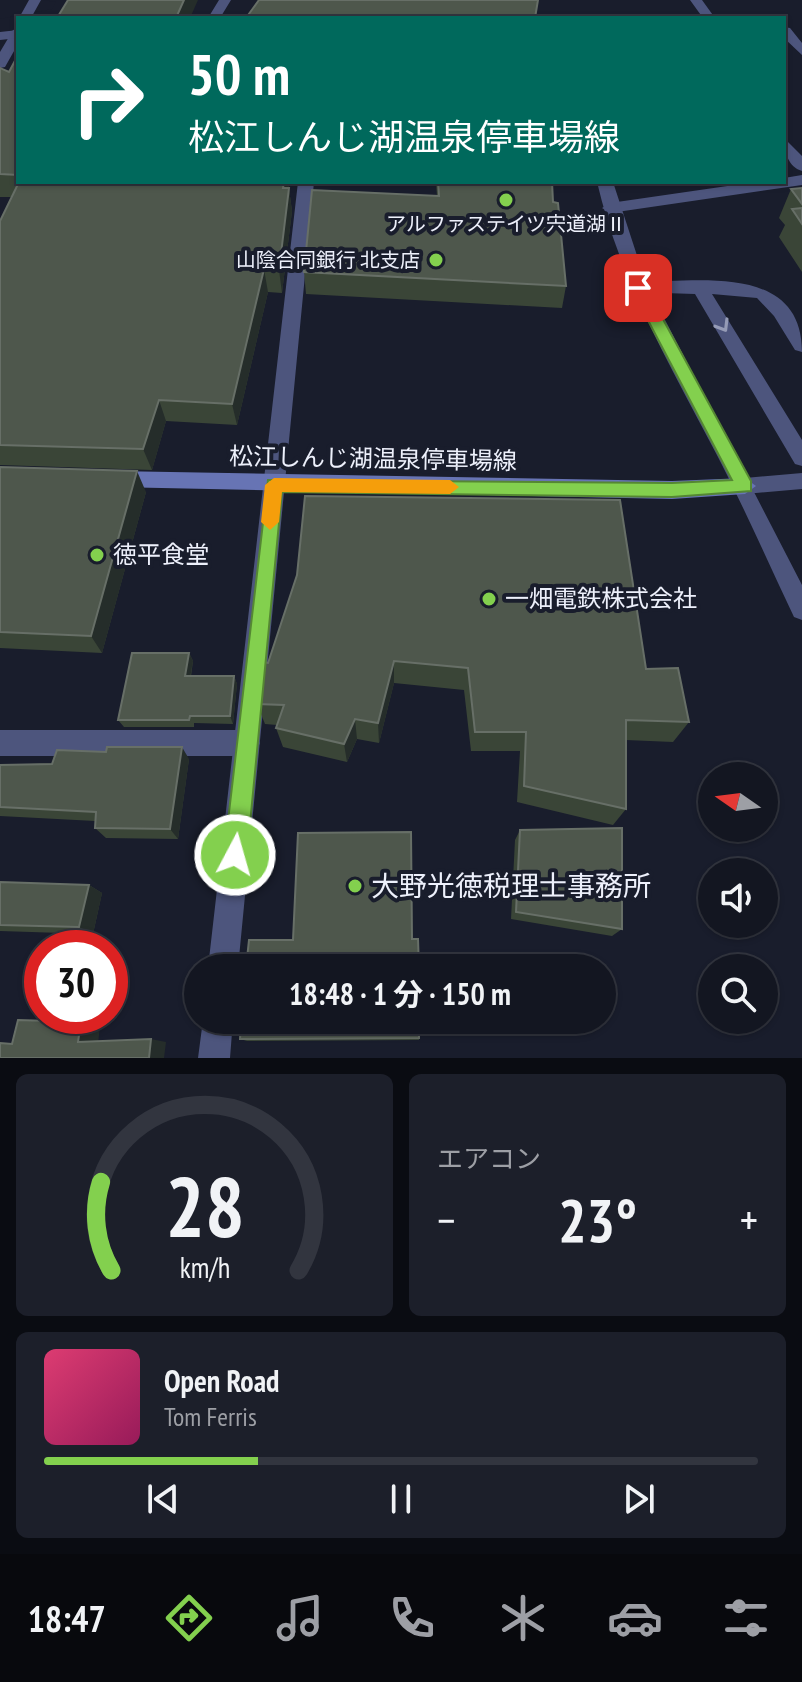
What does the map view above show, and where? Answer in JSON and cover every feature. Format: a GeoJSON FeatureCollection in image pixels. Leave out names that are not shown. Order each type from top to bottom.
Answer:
{"type":"FeatureCollection","features":[{"type":"Feature","properties":{"kind":"main road","name":"松江しんじ湖温泉停車場線"},"geometry":{"type":"LineString","coordinates":[[91,479],[274,485],[672,490],[745,486]]}},
{"type":"Feature","properties":{"kind":"street"},"geometry":{"type":"LineString","coordinates":[[26,16],[35,0]]}},
{"type":"Feature","properties":{"kind":"street"},"geometry":{"type":"LineString","coordinates":[[786,33],[802,51]]}},
{"type":"Feature","properties":{"kind":"street"},"geometry":{"type":"LineString","coordinates":[[0,64],[16,36]]}},
{"type":"Feature","properties":{"kind":"street"},"geometry":{"type":"LineString","coordinates":[[786,146],[802,166]]}},
{"type":"Feature","properties":{"kind":"street"},"geometry":{"type":"LineString","coordinates":[[224,954],[306,184]]}},
{"type":"Feature","properties":{"kind":"street"},"geometry":{"type":"LineString","coordinates":[[605,184],[610,208],[638,288],[745,486],[802,610]]}},
{"type":"Feature","properties":{"kind":"street"},"geometry":{"type":"LineString","coordinates":[[610,208],[759,184]]}},
{"type":"Feature","properties":{"kind":"street"},"geometry":{"type":"LineString","coordinates":[[638,288],[760,290],[772,300],[802,345]]}},
{"type":"Feature","properties":{"kind":"street"},"geometry":{"type":"LineString","coordinates":[[700,288],[802,458]]}},
{"type":"Feature","properties":{"kind":"street"},"geometry":{"type":"LineString","coordinates":[[745,486],[802,481]]}},
{"type":"Feature","properties":{"kind":"street"},"geometry":{"type":"LineString","coordinates":[[0,743],[247,743]]}},
{"type":"Feature","properties":{"kind":"street"},"geometry":{"type":"LineString","coordinates":[[214,1058],[217,1034]]}},
{"type":"Feature","properties":{"kind":"pier"},"geometry":{"type":"Polygon","coordinates":[[[0,0],[56,2],[52,9],[0,19],[0,0]]]}},
{"type":"Feature","properties":{"kind":"building"},"geometry":{"type":"Polygon","coordinates":[[[68,0],[184,0],[177,16],[58,16],[68,0]]]}},
{"type":"Feature","properties":{"kind":"building"},"geometry":{"type":"Polygon","coordinates":[[[259,0],[538,0],[535,16],[247,16],[259,0]]]}},
{"type":"Feature","properties":{"kind":"building"},"geometry":{"type":"Polygon","coordinates":[[[16,59],[16,175],[0,174],[0,68],[9,72],[16,59]]]}},
{"type":"Feature","properties":{"kind":"building"},"geometry":{"type":"Polygon","coordinates":[[[18,184],[284,184],[283,188],[289,188],[279,270],[264,269],[232,404],[159,400],[143,449],[0,445],[0,221],[18,184]]]}},
{"type":"Feature","properties":{"kind":"building","name":"山陰合同銀行 北支店"},"geometry":{"type":"Polygon","coordinates":[[[438,184],[552,184],[553,202],[558,203],[566,286],[304,272],[312,190],[439,196],[438,184]]]}},
{"type":"Feature","properties":{"kind":"building"},"geometry":{"type":"Polygon","coordinates":[[[802,188],[802,204],[791,189],[802,188]]]}},
{"type":"Feature","properties":{"kind":"building"},"geometry":{"type":"Polygon","coordinates":[[[802,208],[802,224],[792,209],[802,208]]]}},
{"type":"Feature","properties":{"kind":"building"},"geometry":{"type":"Polygon","coordinates":[[[0,467],[137,471],[91,636],[0,632],[0,467]]]}},
{"type":"Feature","properties":{"kind":"building"},"geometry":{"type":"Polygon","coordinates":[[[305,496],[620,500],[646,669],[678,668],[689,722],[626,720],[626,809],[524,786],[526,732],[475,732],[468,668],[394,661],[378,723],[355,719],[344,744],[276,728],[284,705],[257,704],[261,662],[268,663],[297,575],[305,496]]]}},
{"type":"Feature","properties":{"kind":"building"},"geometry":{"type":"Polygon","coordinates":[[[132,653],[189,653],[185,676],[234,676],[230,716],[190,716],[189,720],[118,720],[132,653]]]}},
{"type":"Feature","properties":{"kind":"building"},"geometry":{"type":"Polygon","coordinates":[[[107,747],[182,747],[170,829],[95,828],[96,812],[0,807],[0,765],[52,764],[57,750],[106,752],[107,747]]]}},
{"type":"Feature","properties":{"kind":"building"},"geometry":{"type":"Polygon","coordinates":[[[622,828],[622,929],[516,912],[520,830],[622,828]]]}},
{"type":"Feature","properties":{"kind":"building","name":"大野光徳税理士事務所"},"geometry":{"type":"Polygon","coordinates":[[[411,832],[412,939],[418,939],[419,954],[248,954],[249,940],[293,940],[298,833],[411,832]]]}},
{"type":"Feature","properties":{"kind":"building"},"geometry":{"type":"Polygon","coordinates":[[[0,882],[89,885],[79,927],[0,925],[0,882]]]}},
{"type":"Feature","properties":{"kind":"building"},"geometry":{"type":"Polygon","coordinates":[[[18,1020],[24,1020],[24,1034],[79,1034],[78,1042],[151,1039],[149,1058],[0,1058],[0,1043],[12,1044],[18,1020]]]}},
{"type":"Feature","properties":{"kind":"building"},"geometry":{"type":"Polygon","coordinates":[[[240,1034],[419,1034],[419,1038],[240,1039],[240,1034]]]}},
{"type":"Feature","properties":{"kind":"slow traffic"},"geometry":{"type":"LineString","coordinates":[[270,522],[274,485],[450,487]]}},
{"type":"Feature","properties":{"kind":"place","name":"アルファステイツ宍道湖Ⅱ"},"geometry":{"type":"Point","coordinates":[506,200]}},
{"type":"Feature","properties":{"kind":"place","name":"山陰合同銀行 北支店"},"geometry":{"type":"Point","coordinates":[436,260]}},
{"type":"Feature","properties":{"kind":"place","name":"徳平食堂"},"geometry":{"type":"Point","coordinates":[97,555]}},
{"type":"Feature","properties":{"kind":"place","name":"一畑電鉄株式会社"},"geometry":{"type":"Point","coordinates":[489,599]}},
{"type":"Feature","properties":{"kind":"place","name":"大野光徳税理士事務所"},"geometry":{"type":"Point","coordinates":[355,886]}},
{"type":"Feature","properties":{"kind":"route"},"geometry":{"type":"LineString","coordinates":[[235,855],[274,485],[672,490],[745,486],[638,288]]}}]}
